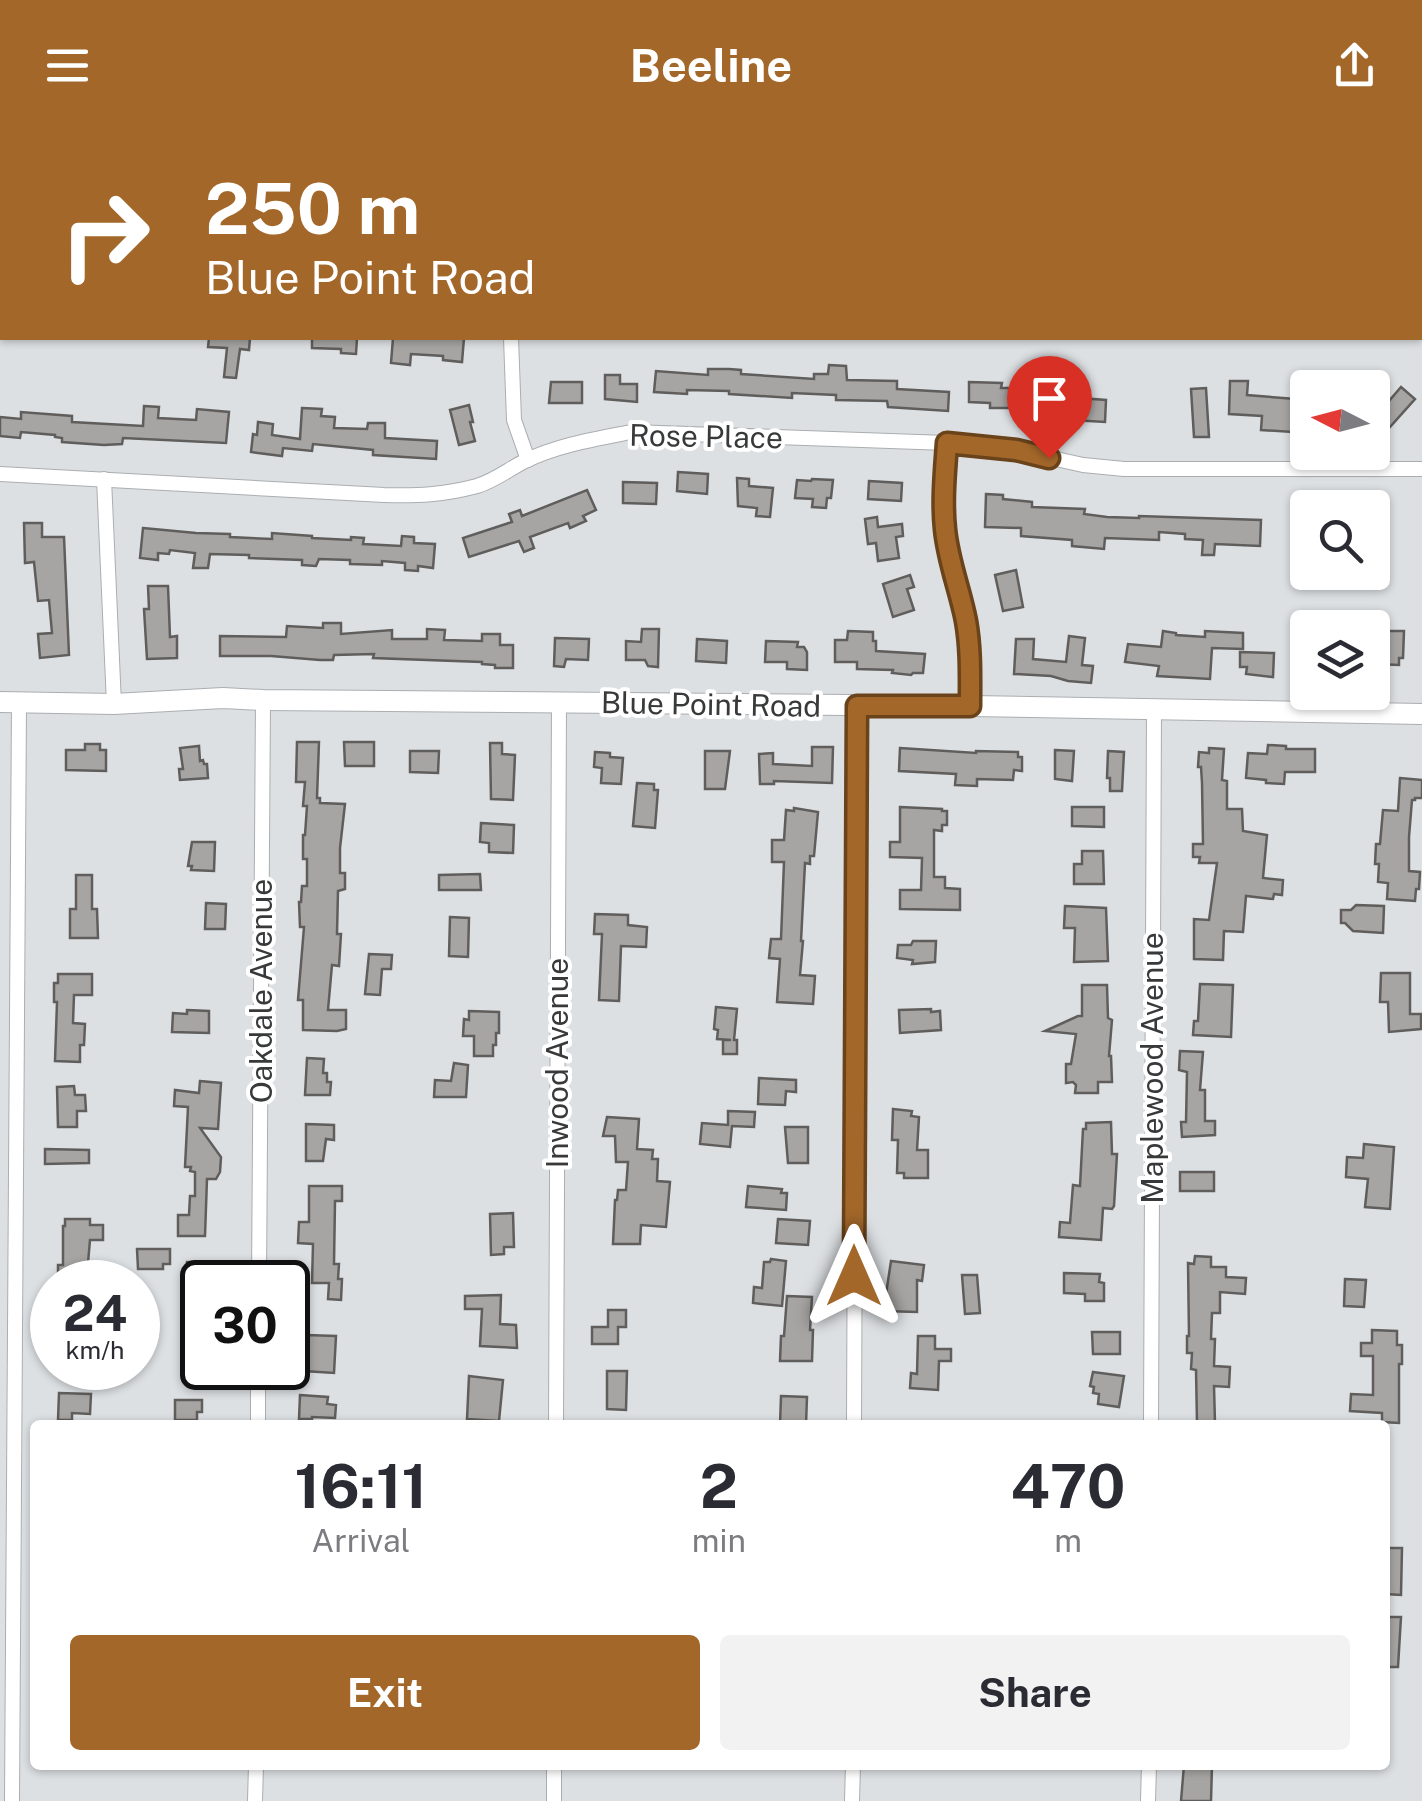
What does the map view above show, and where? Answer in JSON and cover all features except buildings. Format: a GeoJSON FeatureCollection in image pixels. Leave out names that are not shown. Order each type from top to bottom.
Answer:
{"type":"FeatureCollection","features":[{"type":"Feature","properties":{"kind":"street"},"geometry":{"type":"LineString","coordinates":[[511,340],[514,420],[528,460]]}},
{"type":"Feature","properties":{"kind":"street","name":"Rose Place"},"geometry":{"type":"LineString","coordinates":[[0,474],[432,496],[482,484],[528,460],[589,440],[631,432],[947,443],[1016,450],[1083,465],[1124,469],[1422,469]]}},
{"type":"Feature","properties":{"kind":"street"},"geometry":{"type":"LineString","coordinates":[[947,443],[945,529],[966,618],[970,706]]}},
{"type":"Feature","properties":{"kind":"street"},"geometry":{"type":"LineString","coordinates":[[104,479],[114,704]]}},
{"type":"Feature","properties":{"kind":"street","name":"Blue Point Road"},"geometry":{"type":"LineString","coordinates":[[10,703],[114,704],[222,698],[1422,714]]}},
{"type":"Feature","properties":{"kind":"street","name":"Oakdale Avenue"},"geometry":{"type":"LineString","coordinates":[[259,1260],[263,700]]}},
{"type":"Feature","properties":{"kind":"street","name":"Inwood Avenue"},"geometry":{"type":"LineString","coordinates":[[556,1420],[559,702]]}},
{"type":"Feature","properties":{"kind":"street"},"geometry":{"type":"LineString","coordinates":[[10,703],[12,1801]]}},
{"type":"Feature","properties":{"kind":"street"},"geometry":{"type":"LineString","coordinates":[[854,1420],[857,706]]}},
{"type":"Feature","properties":{"kind":"street","name":"Maplewood Avenue"},"geometry":{"type":"LineString","coordinates":[[1150,1420],[1154,711]]}},
{"type":"Feature","properties":{"kind":"street"},"geometry":{"type":"LineString","coordinates":[[258,1390],[258,1420]]}},
{"type":"Feature","properties":{"kind":"street"},"geometry":{"type":"LineString","coordinates":[[255,1801],[256,1770]]}},
{"type":"Feature","properties":{"kind":"street"},"geometry":{"type":"LineString","coordinates":[[554,1770],[554,1801]]}},
{"type":"Feature","properties":{"kind":"street"},"geometry":{"type":"LineString","coordinates":[[852,1770],[852,1801]]}},
{"type":"Feature","properties":{"kind":"street"},"geometry":{"type":"LineString","coordinates":[[1148,1801],[1149,1770]]}},
{"type":"Feature","properties":{"kind":"route"},"geometry":{"type":"LineString","coordinates":[[854,1276],[857,706],[970,706],[966,618],[945,529],[947,443],[1016,450],[1049,458]]}}]}
